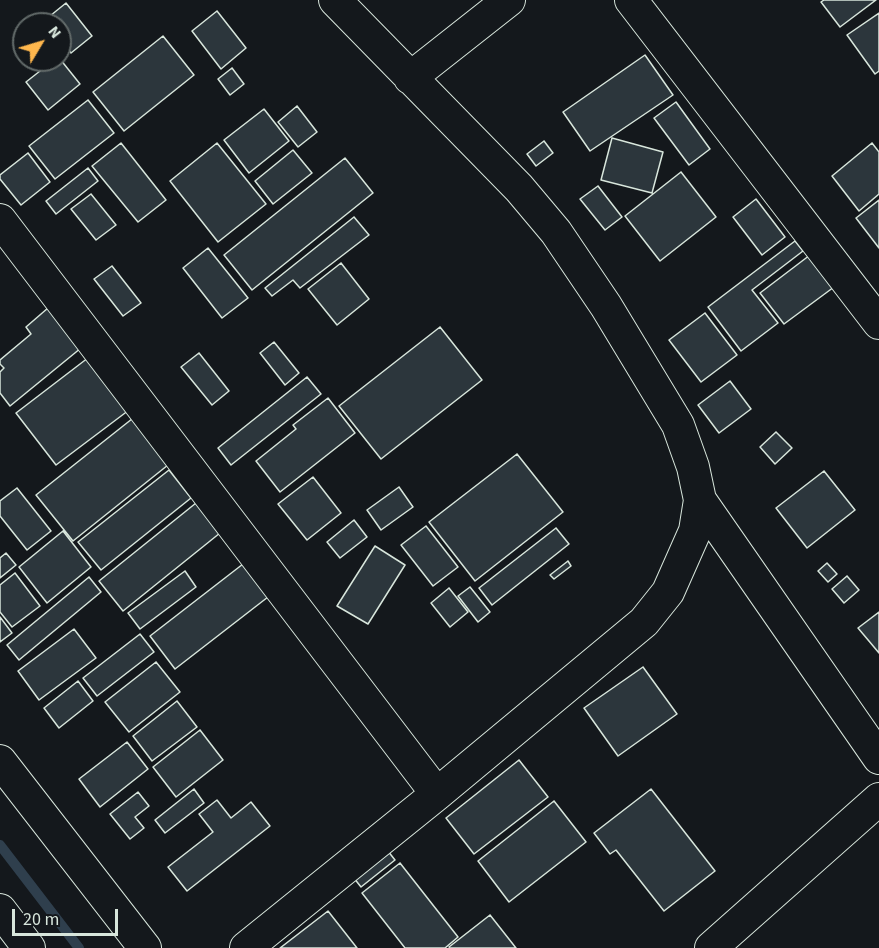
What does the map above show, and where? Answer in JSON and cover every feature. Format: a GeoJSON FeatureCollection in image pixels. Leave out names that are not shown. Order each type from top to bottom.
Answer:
{"type":"FeatureCollection","features":[{"type":"Feature","properties":{"kind":"street"},"geometry":{"type":"LineString","coordinates":[[246,948],[437,794],[644,622],[668,592],[695,531],[700,500],[693,467],[678,425],[606,306],[556,232],[519,188],[335,0]]}},
{"type":"Feature","properties":{"kind":"street"},"geometry":{"type":"LineString","coordinates":[[410,78],[509,0]]}},
{"type":"Feature","properties":{"kind":"street"},"geometry":{"type":"LineString","coordinates":[[631,0],[879,323]]}},
{"type":"Feature","properties":{"kind":"street"},"geometry":{"type":"LineString","coordinates":[[0,220],[437,794]]}},
{"type":"Feature","properties":{"kind":"street"},"geometry":{"type":"LineString","coordinates":[[700,500],[879,758]]}},
{"type":"Feature","properties":{"kind":"street"},"geometry":{"type":"LineString","coordinates":[[0,761],[145,948]]}},
{"type":"Feature","properties":{"kind":"street"},"geometry":{"type":"LineString","coordinates":[[711,948],[879,799]]}},
{"type":"Feature","properties":{"kind":"street"},"geometry":{"type":"LineString","coordinates":[[0,910],[29,948]]}},
{"type":"Feature","properties":{"kind":"building"},"geometry":{"type":"Polygon","coordinates":[[[824,0],[876,0],[840,27],[821,2],[824,0]]]}},
{"type":"Feature","properties":{"kind":"building"},"geometry":{"type":"Polygon","coordinates":[[[66,3],[92,36],[72,52],[72,12],[55,12],[66,3]]]}},
{"type":"Feature","properties":{"kind":"building"},"geometry":{"type":"Polygon","coordinates":[[[217,11],[246,48],[221,69],[192,31],[217,11]]]}},
{"type":"Feature","properties":{"kind":"building"},"geometry":{"type":"Polygon","coordinates":[[[879,13],[879,71],[875,74],[847,35],[879,13]]]}},
{"type":"Feature","properties":{"kind":"building"},"geometry":{"type":"Polygon","coordinates":[[[163,36],[194,75],[124,131],[93,92],[163,36]]]}},
{"type":"Feature","properties":{"kind":"building"},"geometry":{"type":"Polygon","coordinates":[[[645,55],[673,95],[590,151],[563,112],[645,55]]]}},
{"type":"Feature","properties":{"kind":"building"},"geometry":{"type":"Polygon","coordinates":[[[232,68],[244,84],[230,95],[218,79],[232,68]]]}},
{"type":"Feature","properties":{"kind":"building"},"geometry":{"type":"Polygon","coordinates":[[[39,72],[70,72],[80,84],[48,110],[26,82],[39,72]]]}},
{"type":"Feature","properties":{"kind":"building"},"geometry":{"type":"Polygon","coordinates":[[[88,100],[114,133],[55,179],[29,146],[88,100]]]}},
{"type":"Feature","properties":{"kind":"building"},"geometry":{"type":"Polygon","coordinates":[[[676,102],[710,149],[689,165],[654,118],[676,102]]]}},
{"type":"Feature","properties":{"kind":"building"},"geometry":{"type":"Polygon","coordinates":[[[297,106],[317,132],[298,147],[278,122],[297,106]]]}},
{"type":"Feature","properties":{"kind":"building"},"geometry":{"type":"Polygon","coordinates":[[[264,109],[289,141],[249,173],[224,140],[264,109]]]}},
{"type":"Feature","properties":{"kind":"building"},"geometry":{"type":"Polygon","coordinates":[[[612,138],[663,152],[652,193],[601,180],[612,138]]]}},
{"type":"Feature","properties":{"kind":"building"},"geometry":{"type":"Polygon","coordinates":[[[544,141],[553,153],[536,166],[527,154],[544,141]]]}},
{"type":"Feature","properties":{"kind":"building"},"geometry":{"type":"Polygon","coordinates":[[[121,143],[166,200],[138,222],[92,166],[121,143]]]}},
{"type":"Feature","properties":{"kind":"building"},"geometry":{"type":"Polygon","coordinates":[[[217,143],[266,204],[218,242],[170,181],[217,143]]]}},
{"type":"Feature","properties":{"kind":"building"},"geometry":{"type":"Polygon","coordinates":[[[872,143],[879,152],[879,194],[859,211],[832,176],[872,143]]]}},
{"type":"Feature","properties":{"kind":"building"},"geometry":{"type":"Polygon","coordinates":[[[293,150],[312,173],[273,204],[255,181],[293,150]]]}},
{"type":"Feature","properties":{"kind":"building"},"geometry":{"type":"Polygon","coordinates":[[[28,153],[50,182],[21,205],[0,179],[0,175],[28,153]]]}},
{"type":"Feature","properties":{"kind":"building"},"geometry":{"type":"Polygon","coordinates":[[[345,158],[373,193],[252,290],[224,255],[345,158]]]}},
{"type":"Feature","properties":{"kind":"building"},"geometry":{"type":"Polygon","coordinates":[[[88,168],[98,181],[56,214],[46,201],[88,168]]]}},
{"type":"Feature","properties":{"kind":"building"},"geometry":{"type":"Polygon","coordinates":[[[681,172],[716,217],[660,261],[625,216],[681,172]]]}},
{"type":"Feature","properties":{"kind":"building"},"geometry":{"type":"Polygon","coordinates":[[[598,186],[622,217],[605,230],[580,199],[598,186]]]}},
{"type":"Feature","properties":{"kind":"building"},"geometry":{"type":"Polygon","coordinates":[[[91,194],[116,225],[96,240],[71,209],[91,194]]]}},
{"type":"Feature","properties":{"kind":"building"},"geometry":{"type":"Polygon","coordinates":[[[756,199],[785,237],[762,255],[733,217],[756,199]]]}},
{"type":"Feature","properties":{"kind":"building"},"geometry":{"type":"Polygon","coordinates":[[[879,200],[879,248],[856,218],[879,200]]]}},
{"type":"Feature","properties":{"kind":"building"},"geometry":{"type":"Polygon","coordinates":[[[354,217],[369,235],[300,288],[293,280],[272,296],[265,288],[354,217]]]}},
{"type":"Feature","properties":{"kind":"building"},"geometry":{"type":"Polygon","coordinates":[[[795,241],[803,251],[752,290],[778,323],[741,351],[708,307],[795,241]]]}},
{"type":"Feature","properties":{"kind":"building"},"geometry":{"type":"Polygon","coordinates":[[[208,248],[248,298],[222,318],[183,268],[208,248]]]}},
{"type":"Feature","properties":{"kind":"building"},"geometry":{"type":"Polygon","coordinates":[[[810,255],[834,287],[784,324],[760,293],[810,255]]]}},
{"type":"Feature","properties":{"kind":"building"},"geometry":{"type":"Polygon","coordinates":[[[341,263],[369,299],[337,325],[308,289],[341,263]]]}},
{"type":"Feature","properties":{"kind":"building"},"geometry":{"type":"Polygon","coordinates":[[[112,266],[141,303],[123,316],[94,279],[112,266]]]}},
{"type":"Feature","properties":{"kind":"building"},"geometry":{"type":"Polygon","coordinates":[[[48,308],[81,348],[10,406],[0,393],[0,372],[4,368],[0,360],[31,334],[26,327],[48,308]]]}},
{"type":"Feature","properties":{"kind":"building"},"geometry":{"type":"Polygon","coordinates":[[[705,313],[737,355],[701,382],[669,340],[705,313]]]}},
{"type":"Feature","properties":{"kind":"building"},"geometry":{"type":"Polygon","coordinates":[[[440,327],[482,380],[381,459],[339,406],[440,327]]]}},
{"type":"Feature","properties":{"kind":"building"},"geometry":{"type":"Polygon","coordinates":[[[274,342],[299,373],[285,385],[260,353],[274,342]]]}},
{"type":"Feature","properties":{"kind":"building"},"geometry":{"type":"Polygon","coordinates":[[[97,351],[137,404],[56,465],[16,413],[97,351]]]}},
{"type":"Feature","properties":{"kind":"building"},"geometry":{"type":"Polygon","coordinates":[[[199,353],[229,391],[212,405],[181,367],[199,353]]]}},
{"type":"Feature","properties":{"kind":"building"},"geometry":{"type":"Polygon","coordinates":[[[307,377],[321,394],[231,465],[218,448],[307,377]]]}},
{"type":"Feature","properties":{"kind":"building"},"geometry":{"type":"Polygon","coordinates":[[[730,381],[751,409],[719,433],[698,405],[730,381]]]}},
{"type":"Feature","properties":{"kind":"building"},"geometry":{"type":"Polygon","coordinates":[[[328,398],[355,433],[280,492],[256,461],[296,429],[293,425],[328,398]]]}},
{"type":"Feature","properties":{"kind":"building"},"geometry":{"type":"Polygon","coordinates":[[[142,411],[178,457],[73,541],[36,495],[142,411]]]}},
{"type":"Feature","properties":{"kind":"building"},"geometry":{"type":"Polygon","coordinates":[[[776,432],[792,448],[775,464],[760,447],[776,432]]]}},
{"type":"Feature","properties":{"kind":"building"},"geometry":{"type":"Polygon","coordinates":[[[517,454],[563,512],[475,581],[429,522],[517,454]]]}},
{"type":"Feature","properties":{"kind":"building"},"geometry":{"type":"Polygon","coordinates":[[[169,470],[191,498],[101,570],[78,542],[169,470]]]}},
{"type":"Feature","properties":{"kind":"building"},"geometry":{"type":"Polygon","coordinates":[[[824,471],[855,510],[807,548],[776,508],[824,471]]]}},
{"type":"Feature","properties":{"kind":"building"},"geometry":{"type":"Polygon","coordinates":[[[313,477],[341,513],[307,540],[278,504],[313,477]]]}},
{"type":"Feature","properties":{"kind":"building"},"geometry":{"type":"Polygon","coordinates":[[[399,487],[413,507],[381,530],[367,510],[399,487]]]}},
{"type":"Feature","properties":{"kind":"building"},"geometry":{"type":"Polygon","coordinates":[[[17,488],[51,531],[27,550],[0,516],[0,501],[17,488]]]}},
{"type":"Feature","properties":{"kind":"building"},"geometry":{"type":"Polygon","coordinates":[[[196,503],[220,533],[123,611],[99,581],[196,503]]]}},
{"type":"Feature","properties":{"kind":"building"},"geometry":{"type":"Polygon","coordinates":[[[354,520],[367,537],[340,558],[327,542],[354,520]]]}},
{"type":"Feature","properties":{"kind":"building"},"geometry":{"type":"Polygon","coordinates":[[[426,526],[458,567],[433,586],[401,545],[426,526]]]}},
{"type":"Feature","properties":{"kind":"building"},"geometry":{"type":"Polygon","coordinates":[[[556,528],[569,544],[492,605],[479,588],[556,528]]]}},
{"type":"Feature","properties":{"kind":"building"},"geometry":{"type":"Polygon","coordinates":[[[63,531],[91,567],[47,603],[19,567],[63,531]]]}},
{"type":"Feature","properties":{"kind":"building"},"geometry":{"type":"Polygon","coordinates":[[[375,546],[405,565],[368,624],[337,606],[375,546]]]}},
{"type":"Feature","properties":{"kind":"building"},"geometry":{"type":"Polygon","coordinates":[[[6,553],[16,565],[0,578],[0,558],[6,553]]]}},
{"type":"Feature","properties":{"kind":"building"},"geometry":{"type":"Polygon","coordinates":[[[568,561],[571,566],[554,579],[550,575],[568,561]]]}},
{"type":"Feature","properties":{"kind":"building"},"geometry":{"type":"Polygon","coordinates":[[[827,563],[837,574],[828,582],[818,571],[827,563]]]}},
{"type":"Feature","properties":{"kind":"building"},"geometry":{"type":"Polygon","coordinates":[[[243,564],[268,597],[175,669],[150,636],[243,564]]]}},
{"type":"Feature","properties":{"kind":"building"},"geometry":{"type":"Polygon","coordinates":[[[185,571],[196,587],[140,629],[128,613],[185,571]]]}},
{"type":"Feature","properties":{"kind":"building"},"geometry":{"type":"Polygon","coordinates":[[[15,573],[40,606],[12,627],[0,612],[0,585],[15,573]]]}},
{"type":"Feature","properties":{"kind":"building"},"geometry":{"type":"Polygon","coordinates":[[[847,576],[859,590],[844,603],[832,589],[847,576]]]}},
{"type":"Feature","properties":{"kind":"building"},"geometry":{"type":"Polygon","coordinates":[[[89,577],[101,592],[19,660],[7,645],[89,577]]]}},
{"type":"Feature","properties":{"kind":"building"},"geometry":{"type":"Polygon","coordinates":[[[470,587],[490,612],[478,622],[458,596],[470,587]]]}},
{"type":"Feature","properties":{"kind":"building"},"geometry":{"type":"Polygon","coordinates":[[[449,588],[468,612],[450,627],[431,603],[449,588]]]}},
{"type":"Feature","properties":{"kind":"building"},"geometry":{"type":"Polygon","coordinates":[[[879,612],[879,653],[858,628],[879,612]]]}},
{"type":"Feature","properties":{"kind":"building"},"geometry":{"type":"Polygon","coordinates":[[[0,617],[12,633],[0,642],[0,617]]]}},
{"type":"Feature","properties":{"kind":"building"},"geometry":{"type":"Polygon","coordinates":[[[74,629],[96,658],[39,700],[18,671],[74,629]]]}},
{"type":"Feature","properties":{"kind":"building"},"geometry":{"type":"Polygon","coordinates":[[[140,634],[154,652],[97,696],[83,678],[140,634]]]}},
{"type":"Feature","properties":{"kind":"building"},"geometry":{"type":"Polygon","coordinates":[[[156,662],[180,692],[129,732],[105,702],[156,662]]]}},
{"type":"Feature","properties":{"kind":"building"},"geometry":{"type":"Polygon","coordinates":[[[643,667],[677,714],[618,756],[584,708],[643,667]]]}},
{"type":"Feature","properties":{"kind":"building"},"geometry":{"type":"Polygon","coordinates":[[[78,681],[93,701],[59,728],[44,708],[78,681]]]}},
{"type":"Feature","properties":{"kind":"building"},"geometry":{"type":"Polygon","coordinates":[[[177,701],[197,727],[152,761],[133,736],[177,701]]]}},
{"type":"Feature","properties":{"kind":"building"},"geometry":{"type":"Polygon","coordinates":[[[200,730],[223,760],[176,797],[153,767],[200,730]]]}},
{"type":"Feature","properties":{"kind":"building"},"geometry":{"type":"Polygon","coordinates":[[[127,742],[148,769],[100,807],[79,779],[127,742]]]}},
{"type":"Feature","properties":{"kind":"building"},"geometry":{"type":"Polygon","coordinates":[[[519,760],[548,797],[474,854],[446,818],[519,760]]]}},
{"type":"Feature","properties":{"kind":"building"},"geometry":{"type":"Polygon","coordinates":[[[194,789],[204,803],[165,833],[155,820],[194,789]]]}},
{"type":"Feature","properties":{"kind":"building"},"geometry":{"type":"Polygon","coordinates":[[[651,789],[715,871],[664,911],[616,850],[610,854],[594,833],[651,789]]]}},
{"type":"Feature","properties":{"kind":"building"},"geometry":{"type":"Polygon","coordinates":[[[138,792],[149,806],[135,817],[144,828],[130,839],[110,814],[138,792]]]}},
{"type":"Feature","properties":{"kind":"building"},"geometry":{"type":"Polygon","coordinates":[[[217,800],[231,818],[251,802],[270,826],[187,891],[168,867],[213,832],[199,814],[217,800]]]}},
{"type":"Feature","properties":{"kind":"building"},"geometry":{"type":"Polygon","coordinates":[[[554,801],[586,842],[509,902],[478,861],[554,801]]]}},
{"type":"Feature","properties":{"kind":"building"},"geometry":{"type":"Polygon","coordinates":[[[376,836],[395,860],[361,887],[342,863],[376,836]]]}},
{"type":"Feature","properties":{"kind":"building"},"geometry":{"type":"Polygon","coordinates":[[[400,863],[458,937],[445,948],[405,948],[362,893],[400,863]]]}},
{"type":"Feature","properties":{"kind":"building"},"geometry":{"type":"Polygon","coordinates":[[[328,911],[357,948],[280,948],[328,911]]]}},
{"type":"Feature","properties":{"kind":"building"},"geometry":{"type":"Polygon","coordinates":[[[490,915],[516,948],[449,947],[490,915]]]}},
{"type":"Feature","properties":{"kind":"waterway"},"geometry":{"type":"LineString","coordinates":[[0,845],[79,948]]}}]}
